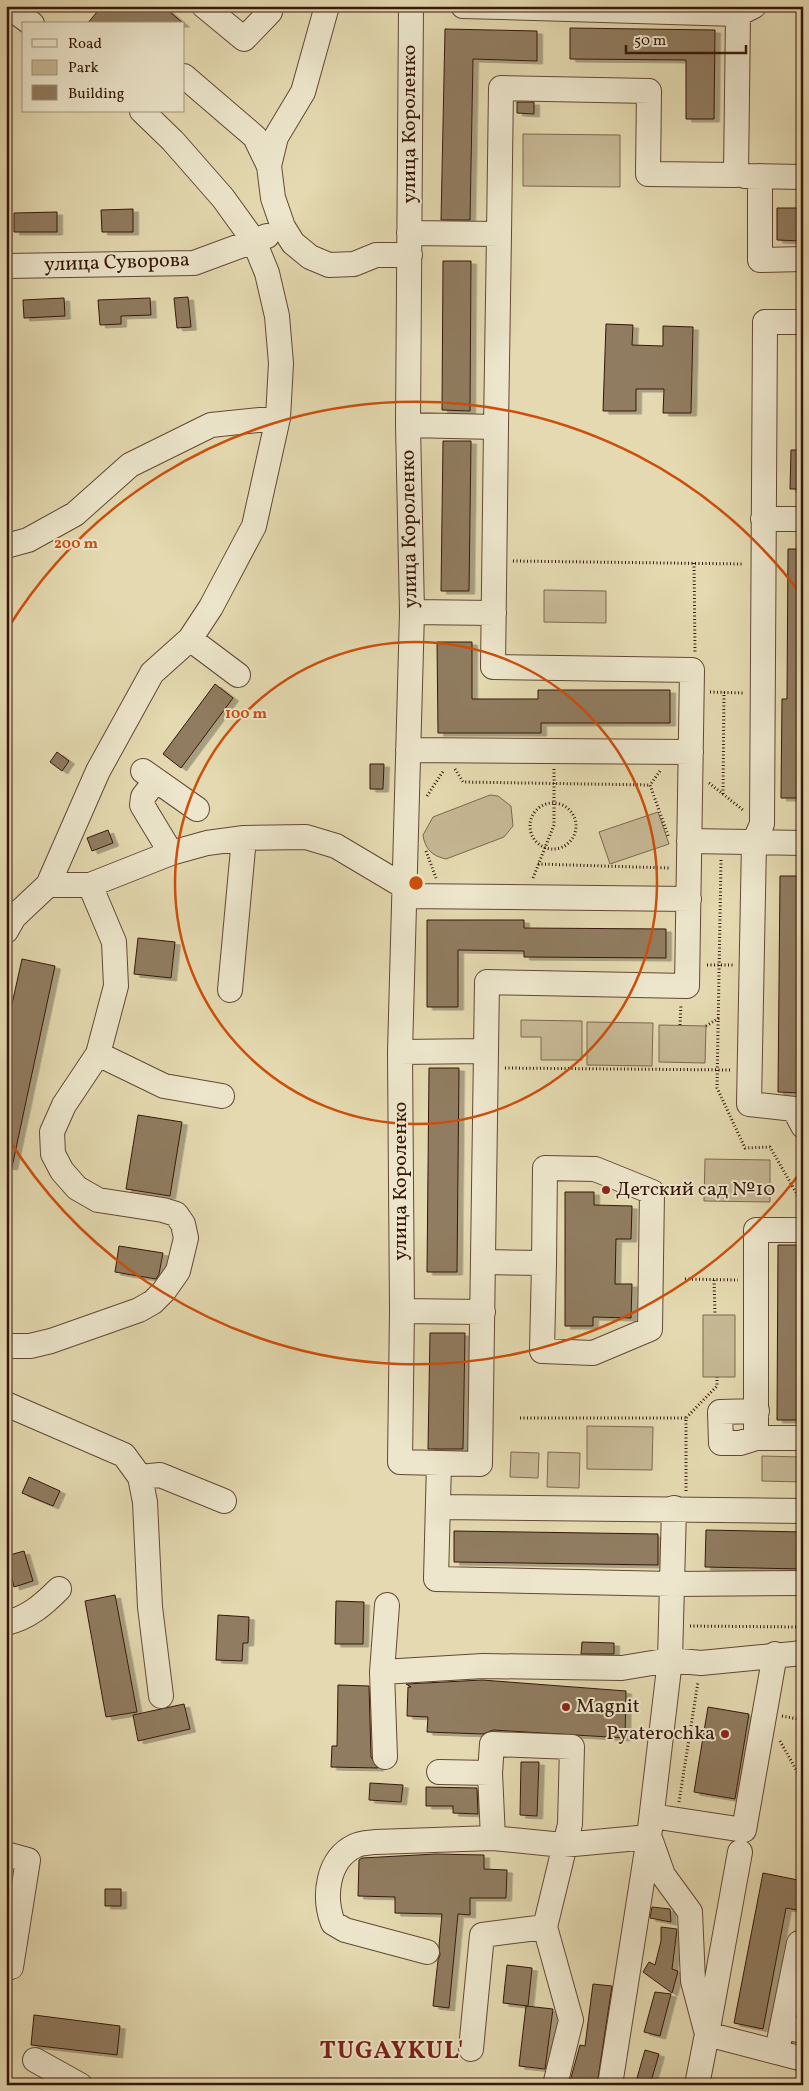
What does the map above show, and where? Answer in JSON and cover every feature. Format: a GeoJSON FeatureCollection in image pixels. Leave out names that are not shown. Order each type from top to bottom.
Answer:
{"type":"FeatureCollection","features":[{"type":"Feature","properties":{"kind":"street"},"geometry":{"type":"LineString","coordinates":[[8,6],[29,22]]}},
{"type":"Feature","properties":{"kind":"street"},"geometry":{"type":"LineString","coordinates":[[204,6],[244,40],[270,12]]}},
{"type":"Feature","properties":{"kind":"street"},"geometry":{"type":"LineString","coordinates":[[269,166],[276,137],[302,92],[327,6]]}},
{"type":"Feature","properties":{"kind":"street","name":"улица Короленко"},"geometry":{"type":"LineString","coordinates":[[411,6],[408,425],[412,612],[400,1052],[402,1311],[400,1462],[439,1463]]}},
{"type":"Feature","properties":{"kind":"street"},"geometry":{"type":"LineString","coordinates":[[463,6],[746,10],[736,175]]}},
{"type":"Feature","properties":{"kind":"street"},"geometry":{"type":"LineString","coordinates":[[185,77],[254,137],[269,166],[273,198],[284,227],[293,244],[310,257],[329,265],[354,264],[410,244],[499,234]]}},
{"type":"Feature","properties":{"kind":"street"},"geometry":{"type":"LineString","coordinates":[[803,177],[648,174],[649,91],[501,88],[493,667],[692,681],[691,760],[680,841],[689,898],[687,986],[487,982],[480,1464],[439,1463],[436,1579],[672,1584],[803,1583]]}},
{"type":"Feature","properties":{"kind":"street"},"geometry":{"type":"LineString","coordinates":[[6,931],[19,912],[48,885],[98,771],[152,673],[190,639],[211,607],[254,526],[278,418],[282,363],[277,316],[267,273],[254,241],[224,198],[173,141],[143,112]]}},
{"type":"Feature","properties":{"kind":"street"},"geometry":{"type":"LineString","coordinates":[[760,176],[760,260],[803,259]]}},
{"type":"Feature","properties":{"kind":"street","name":"улица Суворова"},"geometry":{"type":"LineString","coordinates":[[6,266],[194,263],[254,241],[284,227]]}},
{"type":"Feature","properties":{"kind":"street"},"geometry":{"type":"LineString","coordinates":[[803,322],[765,322],[762,694],[749,1070],[749,1104],[794,1109],[803,1126]]}},
{"type":"Feature","properties":{"kind":"street"},"geometry":{"type":"LineString","coordinates":[[6,546],[28,540],[75,514],[130,465],[211,425],[278,418]]}},
{"type":"Feature","properties":{"kind":"street"},"geometry":{"type":"LineString","coordinates":[[408,425],[496,427]]}},
{"type":"Feature","properties":{"kind":"street"},"geometry":{"type":"LineString","coordinates":[[763,519],[803,519]]}},
{"type":"Feature","properties":{"kind":"street"},"geometry":{"type":"LineString","coordinates":[[412,612],[494,613]]}},
{"type":"Feature","properties":{"kind":"street"},"geometry":{"type":"LineString","coordinates":[[190,639],[238,675]]}},
{"type":"Feature","properties":{"kind":"street"},"geometry":{"type":"LineString","coordinates":[[408,750],[554,750],[691,760]]}},
{"type":"Feature","properties":{"kind":"street"},"geometry":{"type":"LineString","coordinates":[[171,852],[142,805],[149,776],[197,809]]}},
{"type":"Feature","properties":{"kind":"street"},"geometry":{"type":"LineString","coordinates":[[680,841],[758,833],[803,843]]}},
{"type":"Feature","properties":{"kind":"street"},"geometry":{"type":"LineString","coordinates":[[48,885],[90,884],[171,852],[207,843],[244,838],[306,837],[336,846],[405,892],[528,883],[689,898]]}},
{"type":"Feature","properties":{"kind":"street"},"geometry":{"type":"LineString","coordinates":[[230,990],[244,838]]}},
{"type":"Feature","properties":{"kind":"street"},"geometry":{"type":"LineString","coordinates":[[6,1346],[30,1346],[51,1341],[139,1310],[153,1302],[164,1291],[178,1271],[186,1238],[183,1224],[176,1214],[163,1210],[98,1200],[77,1188],[62,1171],[53,1154],[52,1132],[64,1105],[98,1054],[116,986],[114,942],[90,884]]}},
{"type":"Feature","properties":{"kind":"street"},"geometry":{"type":"LineString","coordinates":[[400,1052],[486,1060]]}},
{"type":"Feature","properties":{"kind":"street"},"geometry":{"type":"LineString","coordinates":[[98,1054],[164,1086],[222,1096]]}},
{"type":"Feature","properties":{"kind":"street"},"geometry":{"type":"LineString","coordinates":[[545,1168],[595,1169],[652,1192],[650,1329],[593,1353],[542,1351],[544,1263],[545,1168]]}},
{"type":"Feature","properties":{"kind":"street"},"geometry":{"type":"LineString","coordinates":[[756,1438],[756,1230],[803,1230]]}},
{"type":"Feature","properties":{"kind":"street"},"geometry":{"type":"LineString","coordinates":[[484,1262],[544,1263]]}},
{"type":"Feature","properties":{"kind":"street"},"geometry":{"type":"LineString","coordinates":[[402,1311],[483,1312]]}},
{"type":"Feature","properties":{"kind":"street"},"geometry":{"type":"LineString","coordinates":[[6,1404],[124,1455],[140,1478],[145,1502],[150,1607],[161,1696]]}},
{"type":"Feature","properties":{"kind":"street"},"geometry":{"type":"LineString","coordinates":[[756,1411],[720,1412],[721,1443],[740,1443],[756,1438],[803,1438]]}},
{"type":"Feature","properties":{"kind":"street"},"geometry":{"type":"LineString","coordinates":[[140,1478],[160,1475],[224,1501]]}},
{"type":"Feature","properties":{"kind":"street"},"geometry":{"type":"LineString","coordinates":[[438,1507],[803,1510]]}},
{"type":"Feature","properties":{"kind":"street"},"geometry":{"type":"LineString","coordinates":[[610,2085],[650,1827],[670,1660],[672,1584],[680,1509]]}},
{"type":"Feature","properties":{"kind":"street"},"geometry":{"type":"LineString","coordinates":[[6,1623],[16,1621],[41,1608],[59,1589]]}},
{"type":"Feature","properties":{"kind":"street"},"geometry":{"type":"LineString","coordinates":[[385,1758],[382,1672],[387,1605]]}},
{"type":"Feature","properties":{"kind":"street"},"geometry":{"type":"LineString","coordinates":[[382,1672],[483,1666],[622,1668],[670,1660],[701,1663],[775,1654],[803,1653]]}},
{"type":"Feature","properties":{"kind":"street"},"geometry":{"type":"LineString","coordinates":[[427,1952],[345,1930],[333,1923],[327,1910],[328,1882],[341,1856],[355,1845],[375,1842],[493,1838],[563,1845],[676,1820],[744,1830],[775,1654]]}},
{"type":"Feature","properties":{"kind":"street"},"geometry":{"type":"LineString","coordinates":[[493,1838],[490,1772],[492,1744],[572,1747],[570,1824],[563,1845],[545,1927],[571,2020],[555,2085]]}},
{"type":"Feature","properties":{"kind":"street"},"geometry":{"type":"LineString","coordinates":[[439,1772],[490,1772]]}},
{"type":"Feature","properties":{"kind":"street"},"geometry":{"type":"LineString","coordinates":[[650,1827],[663,1875],[690,1912],[693,1981],[707,2034]]}},
{"type":"Feature","properties":{"kind":"street"},"geometry":{"type":"LineString","coordinates":[[697,2085],[740,1852]]}},
{"type":"Feature","properties":{"kind":"street"},"geometry":{"type":"LineString","coordinates":[[6,1968],[11,1967],[17,1857]]}},
{"type":"Feature","properties":{"kind":"street"},"geometry":{"type":"LineString","coordinates":[[471,2049],[482,1935],[545,1927]]}},
{"type":"Feature","properties":{"kind":"street"},"geometry":{"type":"LineString","coordinates":[[777,2051],[793,2029],[800,1943],[803,1943]]}},
{"type":"Feature","properties":{"kind":"street"},"geometry":{"type":"LineString","coordinates":[[707,2034],[803,2059]]}},
{"type":"Feature","properties":{"kind":"street"},"geometry":{"type":"LineString","coordinates":[[35,2060],[80,2085]]}},
{"type":"Feature","properties":{"kind":"path"},"geometry":{"type":"LineString","coordinates":[[494,561],[762,564]]}},
{"type":"Feature","properties":{"kind":"path"},"geometry":{"type":"LineString","coordinates":[[694,563],[695,660],[692,681],[724,692],[762,694]]}},
{"type":"Feature","properties":{"kind":"path"},"geometry":{"type":"LineString","coordinates":[[723,794],[724,692]]}},
{"type":"Feature","properties":{"kind":"path"},"geometry":{"type":"LineString","coordinates":[[528,883],[554,825],[554,750]]}},
{"type":"Feature","properties":{"kind":"path"},"geometry":{"type":"LineString","coordinates":[[691,760],[758,833]]}},
{"type":"Feature","properties":{"kind":"path"},"geometry":{"type":"LineString","coordinates":[[454,768],[463,782],[650,785]]}},
{"type":"Feature","properties":{"kind":"path"},"geometry":{"type":"LineString","coordinates":[[424,801],[445,769]]}},
{"type":"Feature","properties":{"kind":"path"},"geometry":{"type":"LineString","coordinates":[[650,785],[661,770]]}},
{"type":"Feature","properties":{"kind":"path"},"geometry":{"type":"LineString","coordinates":[[650,785],[680,841]]}},
{"type":"Feature","properties":{"kind":"path"},"geometry":{"type":"LineString","coordinates":[[545,805],[564,806],[571,812],[575,821],[575,831],[571,840],[564,847],[544,848],[537,843],[532,835],[532,817],[537,810],[545,805]]}},
{"type":"Feature","properties":{"kind":"path"},"geometry":{"type":"LineString","coordinates":[[423,844],[440,887]]}},
{"type":"Feature","properties":{"kind":"path"},"geometry":{"type":"LineString","coordinates":[[538,864],[671,868]]}},
{"type":"Feature","properties":{"kind":"path"},"geometry":{"type":"LineString","coordinates":[[702,965],[720,965]]}},
{"type":"Feature","properties":{"kind":"path"},"geometry":{"type":"LineString","coordinates":[[706,1026],[719,1018]]}},
{"type":"Feature","properties":{"kind":"path"},"geometry":{"type":"LineString","coordinates":[[486,1060],[749,1070]]}},
{"type":"Feature","properties":{"kind":"path"},"geometry":{"type":"LineString","coordinates":[[685,1279],[756,1281]]}},
{"type":"Feature","properties":{"kind":"path"},"geometry":{"type":"LineString","coordinates":[[714,1280],[715,1315]]}},
{"type":"Feature","properties":{"kind":"path"},"geometry":{"type":"LineString","coordinates":[[680,1509],[686,1418],[717,1386],[717,1377]]}},
{"type":"Feature","properties":{"kind":"path"},"geometry":{"type":"LineString","coordinates":[[520,1418],[686,1418]]}},
{"type":"Feature","properties":{"kind":"path"},"geometry":{"type":"LineString","coordinates":[[672,1625],[797,1627],[803,1623]]}},
{"type":"Feature","properties":{"kind":"path"},"geometry":{"type":"LineString","coordinates":[[676,1820],[701,1663]]}},
{"type":"Feature","properties":{"kind":"path"},"geometry":{"type":"LineString","coordinates":[[764,1713],[803,1782]]}},
{"type":"Feature","properties":{"kind":"green space"},"geometry":{"type":"Polygon","coordinates":[[[523,134],[620,135],[620,187],[523,186],[523,134]]]}},
{"type":"Feature","properties":{"kind":"green space"},"geometry":{"type":"Polygon","coordinates":[[[544,590],[606,591],[606,623],[544,622],[544,590]]]}},
{"type":"Feature","properties":{"kind":"green space"},"geometry":{"type":"Polygon","coordinates":[[[490,795],[498,796],[511,806],[513,826],[504,837],[446,859],[437,856],[427,848],[423,835],[433,817],[490,795]]]}},
{"type":"Feature","properties":{"kind":"green space"},"geometry":{"type":"Polygon","coordinates":[[[658,812],[669,844],[610,864],[599,832],[658,812]]]}},
{"type":"Feature","properties":{"kind":"green space"},"geometry":{"type":"Polygon","coordinates":[[[521,1020],[582,1021],[582,1060],[541,1060],[541,1037],[521,1037],[521,1020]]]}},
{"type":"Feature","properties":{"kind":"green space"},"geometry":{"type":"Polygon","coordinates":[[[587,1022],[653,1023],[652,1066],[587,1065],[587,1022]]]}},
{"type":"Feature","properties":{"kind":"green space"},"geometry":{"type":"Polygon","coordinates":[[[659,1025],[706,1026],[705,1063],[659,1062],[659,1025]]]}},
{"type":"Feature","properties":{"kind":"green space"},"geometry":{"type":"Polygon","coordinates":[[[705,1159],[770,1160],[770,1202],[704,1201],[705,1159]]]}},
{"type":"Feature","properties":{"kind":"green space"},"geometry":{"type":"Polygon","coordinates":[[[703,1315],[735,1315],[735,1377],[703,1377],[703,1315]]]}},
{"type":"Feature","properties":{"kind":"green space"},"geometry":{"type":"Polygon","coordinates":[[[587,1426],[653,1427],[652,1470],[587,1469],[587,1426]]]}},
{"type":"Feature","properties":{"kind":"green space"},"geometry":{"type":"Polygon","coordinates":[[[511,1452],[539,1453],[538,1478],[510,1477],[511,1452]]]}},
{"type":"Feature","properties":{"kind":"green space"},"geometry":{"type":"Polygon","coordinates":[[[548,1452],[580,1453],[579,1488],[547,1487],[548,1452]]]}},
{"type":"Feature","properties":{"kind":"green space"},"geometry":{"type":"Polygon","coordinates":[[[762,1456],[803,1457],[803,1482],[762,1481],[762,1456]]]}},
{"type":"Feature","properties":{"kind":"building"},"geometry":{"type":"Polygon","coordinates":[[[102,6],[163,6],[182,22],[89,22],[102,6]]]}},
{"type":"Feature","properties":{"kind":"building"},"geometry":{"type":"Polygon","coordinates":[[[570,28],[715,30],[714,119],[686,119],[686,60],[570,59],[570,28]]]}},
{"type":"Feature","properties":{"kind":"building"},"geometry":{"type":"Polygon","coordinates":[[[445,29],[537,31],[537,61],[473,59],[470,220],[441,220],[445,29]]]}},
{"type":"Feature","properties":{"kind":"building"},"geometry":{"type":"Polygon","coordinates":[[[517,102],[534,102],[534,114],[517,113],[517,102]]]}},
{"type":"Feature","properties":{"kind":"building"},"geometry":{"type":"Polygon","coordinates":[[[777,208],[803,208],[803,241],[777,240],[777,208]]]}},
{"type":"Feature","properties":{"kind":"building"},"geometry":{"type":"Polygon","coordinates":[[[133,209],[133,232],[102,232],[101,210],[133,209]]]}},
{"type":"Feature","properties":{"kind":"building"},"geometry":{"type":"Polygon","coordinates":[[[57,212],[57,232],[14,232],[14,213],[57,212]]]}},
{"type":"Feature","properties":{"kind":"building"},"geometry":{"type":"Polygon","coordinates":[[[443,261],[471,261],[470,411],[442,410],[443,261]]]}},
{"type":"Feature","properties":{"kind":"building"},"geometry":{"type":"Polygon","coordinates":[[[188,297],[191,327],[177,328],[174,298],[188,297]]]}},
{"type":"Feature","properties":{"kind":"building"},"geometry":{"type":"Polygon","coordinates":[[[64,298],[65,316],[24,318],[23,300],[64,298]]]}},
{"type":"Feature","properties":{"kind":"building"},"geometry":{"type":"Polygon","coordinates":[[[150,298],[151,315],[121,316],[121,324],[100,325],[98,300],[150,298]]]}},
{"type":"Feature","properties":{"kind":"building"},"geometry":{"type":"Polygon","coordinates":[[[606,324],[633,325],[632,345],[663,346],[663,326],[693,327],[691,413],[663,413],[664,389],[636,389],[636,411],[603,411],[606,324]]]}},
{"type":"Feature","properties":{"kind":"building"},"geometry":{"type":"Polygon","coordinates":[[[443,441],[471,441],[469,591],[441,591],[443,441]]]}},
{"type":"Feature","properties":{"kind":"building"},"geometry":{"type":"Polygon","coordinates":[[[791,450],[803,450],[803,489],[790,489],[791,450]]]}},
{"type":"Feature","properties":{"kind":"building"},"geometry":{"type":"Polygon","coordinates":[[[788,549],[803,549],[803,798],[781,798],[782,699],[787,699],[788,549]]]}},
{"type":"Feature","properties":{"kind":"building"},"geometry":{"type":"Polygon","coordinates":[[[437,642],[472,642],[472,699],[538,699],[538,690],[670,690],[670,723],[541,723],[541,733],[438,733],[437,642]]]}},
{"type":"Feature","properties":{"kind":"building"},"geometry":{"type":"Polygon","coordinates":[[[215,684],[233,698],[181,768],[163,754],[215,684]]]}},
{"type":"Feature","properties":{"kind":"building"},"geometry":{"type":"Polygon","coordinates":[[[57,752],[69,761],[62,771],[50,762],[57,752]]]}},
{"type":"Feature","properties":{"kind":"building"},"geometry":{"type":"Polygon","coordinates":[[[370,764],[384,764],[383,789],[370,789],[370,764]]]}},
{"type":"Feature","properties":{"kind":"building"},"geometry":{"type":"Polygon","coordinates":[[[108,830],[113,843],[92,851],[87,838],[108,830]]]}},
{"type":"Feature","properties":{"kind":"building"},"geometry":{"type":"Polygon","coordinates":[[[780,876],[803,876],[803,1093],[778,1092],[780,876]]]}},
{"type":"Feature","properties":{"kind":"building"},"geometry":{"type":"Polygon","coordinates":[[[427,920],[524,920],[524,928],[666,929],[666,958],[524,957],[524,951],[458,950],[458,1007],[427,1007],[427,920]]]}},
{"type":"Feature","properties":{"kind":"building"},"geometry":{"type":"Polygon","coordinates":[[[138,938],[175,942],[171,978],[134,974],[138,938]]]}},
{"type":"Feature","properties":{"kind":"building"},"geometry":{"type":"Polygon","coordinates":[[[22,959],[55,966],[12,1167],[6,1166],[6,1031],[22,959]]]}},
{"type":"Feature","properties":{"kind":"building"},"geometry":{"type":"Polygon","coordinates":[[[429,1068],[459,1068],[457,1272],[427,1272],[429,1068]]]}},
{"type":"Feature","properties":{"kind":"building"},"geometry":{"type":"Polygon","coordinates":[[[138,1115],[182,1122],[170,1196],[126,1189],[138,1115]]]}},
{"type":"Feature","properties":{"kind":"building"},"geometry":{"type":"Polygon","coordinates":[[[565,1192],[594,1192],[594,1205],[632,1206],[631,1239],[616,1239],[615,1284],[632,1284],[631,1318],[593,1317],[593,1326],[565,1326],[565,1192]]]}},
{"type":"Feature","properties":{"kind":"building"},"geometry":{"type":"Polygon","coordinates":[[[778,1245],[803,1245],[803,1420],[777,1420],[778,1245]]]}},
{"type":"Feature","properties":{"kind":"building"},"geometry":{"type":"Polygon","coordinates":[[[119,1246],[163,1253],[159,1274],[156,1279],[115,1272],[119,1246]]]}},
{"type":"Feature","properties":{"kind":"building"},"geometry":{"type":"Polygon","coordinates":[[[430,1333],[465,1333],[463,1449],[428,1449],[430,1333]]]}},
{"type":"Feature","properties":{"kind":"building"},"geometry":{"type":"Polygon","coordinates":[[[29,1477],[60,1491],[53,1506],[22,1493],[29,1477]]]}},
{"type":"Feature","properties":{"kind":"building"},"geometry":{"type":"Polygon","coordinates":[[[706,1530],[803,1532],[803,1569],[705,1567],[706,1530]]]}},
{"type":"Feature","properties":{"kind":"building"},"geometry":{"type":"Polygon","coordinates":[[[454,1531],[658,1534],[658,1565],[454,1562],[454,1531]]]}},
{"type":"Feature","properties":{"kind":"building"},"geometry":{"type":"Polygon","coordinates":[[[24,1551],[33,1581],[14,1587],[6,1556],[24,1551]]]}},
{"type":"Feature","properties":{"kind":"building"},"geometry":{"type":"Polygon","coordinates":[[[115,1595],[137,1712],[106,1717],[85,1601],[115,1595]]]}},
{"type":"Feature","properties":{"kind":"building"},"geometry":{"type":"Polygon","coordinates":[[[336,1601],[364,1602],[363,1644],[335,1644],[336,1601]]]}},
{"type":"Feature","properties":{"kind":"building"},"geometry":{"type":"Polygon","coordinates":[[[218,1615],[249,1617],[248,1643],[243,1643],[242,1661],[216,1660],[218,1615]]]}},
{"type":"Feature","properties":{"kind":"building"},"geometry":{"type":"Polygon","coordinates":[[[582,1642],[614,1643],[614,1654],[581,1654],[582,1642]]]}},
{"type":"Feature","properties":{"kind":"building"},"geometry":{"type":"Polygon","coordinates":[[[482,1680],[626,1691],[625,1738],[493,1730],[483,1734],[427,1732],[428,1717],[407,1716],[408,1687],[411,1687],[406,1684],[482,1680]]]}},
{"type":"Feature","properties":{"kind":"building"},"geometry":{"type":"Polygon","coordinates":[[[338,1685],[369,1686],[371,1757],[378,1768],[331,1767],[332,1746],[337,1746],[338,1685]]]}},
{"type":"Feature","properties":{"kind":"building"},"geometry":{"type":"Polygon","coordinates":[[[184,1704],[190,1729],[138,1741],[133,1715],[184,1704]]]}},
{"type":"Feature","properties":{"kind":"building"},"geometry":{"type":"Polygon","coordinates":[[[708,1707],[749,1714],[735,1799],[694,1792],[708,1707]]]}},
{"type":"Feature","properties":{"kind":"building"},"geometry":{"type":"Polygon","coordinates":[[[521,1762],[539,1762],[537,1816],[520,1815],[521,1762]]]}},
{"type":"Feature","properties":{"kind":"building"},"geometry":{"type":"Polygon","coordinates":[[[370,1783],[403,1785],[401,1802],[369,1800],[370,1783]]]}},
{"type":"Feature","properties":{"kind":"building"},"geometry":{"type":"Polygon","coordinates":[[[426,1787],[477,1788],[478,1814],[453,1813],[453,1806],[426,1806],[426,1787]]]}},
{"type":"Feature","properties":{"kind":"building"},"geometry":{"type":"Polygon","coordinates":[[[436,1854],[484,1855],[484,1869],[507,1870],[506,1898],[470,1898],[470,1915],[458,1914],[449,2008],[433,2006],[440,1955],[442,1914],[395,1913],[395,1897],[358,1896],[359,1860],[362,1858],[436,1854]]]}},
{"type":"Feature","properties":{"kind":"building"},"geometry":{"type":"Polygon","coordinates":[[[763,1873],[803,1881],[803,1911],[786,1908],[763,2029],[734,2023],[763,1873]]]}},
{"type":"Feature","properties":{"kind":"building"},"geometry":{"type":"Polygon","coordinates":[[[105,1889],[121,1889],[121,1906],[105,1906],[105,1889]]]}},
{"type":"Feature","properties":{"kind":"building"},"geometry":{"type":"Polygon","coordinates":[[[652,1907],[670,1909],[671,1922],[650,1918],[652,1907]]]}},
{"type":"Feature","properties":{"kind":"building"},"geometry":{"type":"Polygon","coordinates":[[[661,1927],[677,1929],[672,1969],[678,1971],[672,1993],[643,1972],[649,1962],[655,1965],[661,1941],[661,1927]]]}},
{"type":"Feature","properties":{"kind":"building"},"geometry":{"type":"Polygon","coordinates":[[[507,1965],[532,1968],[528,2006],[503,2003],[507,1965]]]}},
{"type":"Feature","properties":{"kind":"building"},"geometry":{"type":"Polygon","coordinates":[[[593,1984],[612,1986],[597,2085],[569,2085],[580,2045],[585,2046],[593,1984]]]}},
{"type":"Feature","properties":{"kind":"building"},"geometry":{"type":"Polygon","coordinates":[[[655,1992],[671,1994],[660,2036],[644,2032],[655,1992]]]}},
{"type":"Feature","properties":{"kind":"building"},"geometry":{"type":"Polygon","coordinates":[[[526,2006],[553,2009],[545,2069],[519,2066],[526,2006]]]}},
{"type":"Feature","properties":{"kind":"building"},"geometry":{"type":"Polygon","coordinates":[[[34,2015],[120,2026],[117,2055],[31,2045],[34,2015]]]}},
{"type":"Feature","properties":{"kind":"building"},"geometry":{"type":"Polygon","coordinates":[[[645,2050],[659,2054],[650,2085],[635,2085],[645,2050]]]}},
{"type":"Feature","properties":{"kind":"place","name":"Детский сад №10"},"geometry":{"type":"Point","coordinates":[606,1190]}},
{"type":"Feature","properties":{"kind":"place","name":"Magnit"},"geometry":{"type":"Point","coordinates":[566,1707]}},
{"type":"Feature","properties":{"kind":"place","name":"Pyaterochka"},"geometry":{"type":"Point","coordinates":[725,1734]}},
{"type":"Feature","properties":{"kind":"district","name":"TUGAYKUL'"},"geometry":{"type":"Point","coordinates":[392,2051]}}]}
